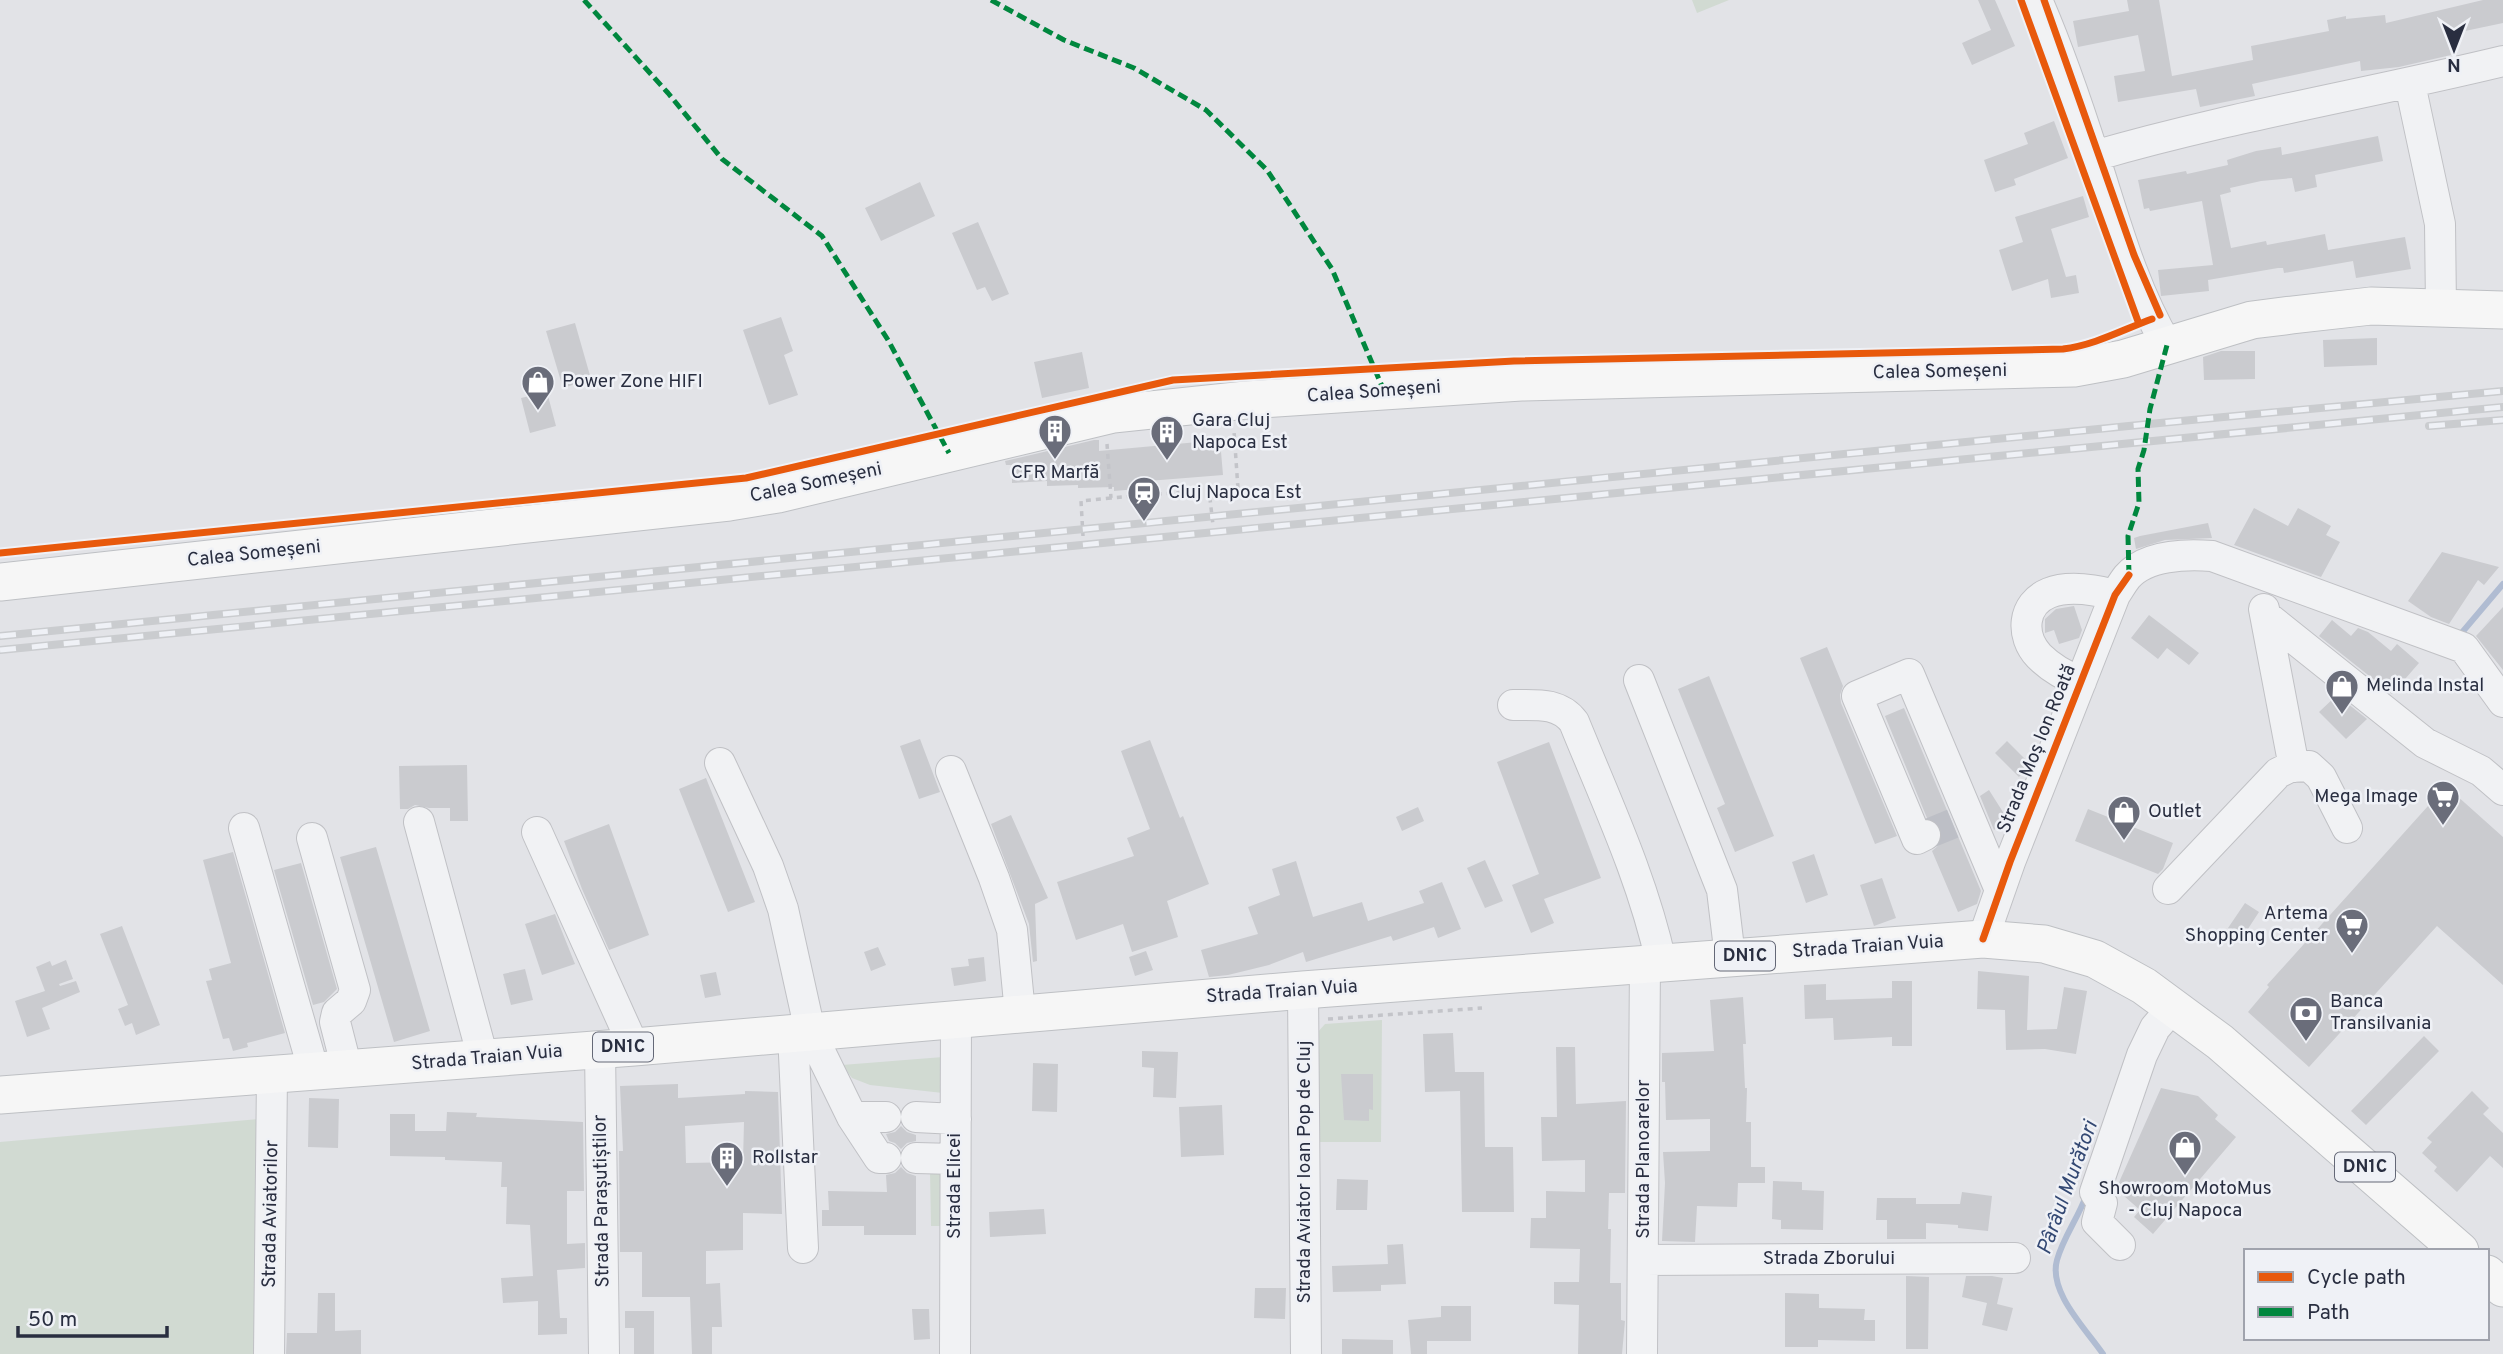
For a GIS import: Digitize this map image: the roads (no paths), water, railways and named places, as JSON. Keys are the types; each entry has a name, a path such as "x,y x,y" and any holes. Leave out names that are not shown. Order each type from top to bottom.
{"main road":[{"name":"Calea Someșeni","path":"0,582 729,502 778,494 1112,414 1246,400 1521,382 2074,368 2123,359 2252,320 2278,316 2371,306 2503,310"},
{"name":"Strada Traian Vuia","path":"0,1095 617,1048 956,1017 1303,1005 1653,962 1983,939 2044,944 2095,959 2144,986 2220,1042 2458,1249"},
{"path":"2489,1276 2503,1288"}],"street":[{"path":"2036,0 2048,25 2094,156 2120,240 2152,319 2167,345"},
{"path":"2094,156 2142,141 2503,61"},
{"path":"2410,83 2440,224 2441,307"},
{"path":"2081,682 2053,668 2037,653 2025,630 2027,614 2034,603 2050,593 2069,590 2097,591 2122,585 2146,564 2186,554 2212,556 2463,648 2503,702"},
{"path":"2258,574 2294,766"},
{"name":"Strada Moș Ion Roată","path":"1983,939 2081,682 2122,585"},
{"path":"2266,616 2425,743 2481,771 2503,790"},
{"path":"1925,835 1917,839 1857,696 1909,674 1964,819 2000,890"},
{"path":"1639,680 1722,890 1730,957"},
{"name":"Strada Planoarelor","path":"1513,705 1554,707 1567,713 1574,722 1648,908 1653,962 1642,1354"},
{"path":"720,763 768,866 783,909 802,1032 803,1248"},
{"path":"2168,889 2278,772 2294,766 2309,766 2321,777 2347,828"},
{"path":"951,771 1012,930 1020,1013"},
{"path":"418,822 483,1058"},
{"path":"244,828 330,1071"},
{"path":"537,832 617,1048"},
{"path":"312,838 355,990 351,1001 337,1013 330,1071"},
{"name":"Strada Aviator Ioan Pop de Cluj","path":"1303,1005 1306,1354"},
{"path":"2120,1245 2097,1222 2102,1203 2095,1192 2142,1055 2155,1028 2173,1007"},
{"name":"Strada Elicei","path":"955,1354 956,1017"},
{"path":"802,1032 879,1158 886,1158"},
{"name":"Strada Parașutiștilor","path":"604,1354 617,1048"},
{"name":"Strada Aviatorilor","path":"269,1354 272,1075"},
{"path":"852,1117 886,1117"},
{"path":"916,1117 956,1118"},
{"path":"916,1158 955,1159"},
{"name":"Strada Zborului","path":"1643,1260 2015,1258"}],"waterway":[{"name":"Pârâul Murători","path":"2459,636 2503,584"},
{"name":"Pârâul Murători","path":"2086,1196 2060,1252 2056,1272 2058,1285 2070,1310 2103,1354"}],"tunnel":[{"path":"1925,835 1959,821"}],"railway":[{"path":"0,636 2503,391"},
{"path":"0,650 2503,407"},
{"path":"2429,426 2503,420"}],"place":[{"name":"Power Zone HIFI","path":"538,412"},
{"name":"CFR Marfă","path":"1055,461"},
{"name":"Gara Cluj Napoca Est","path":"1167,462"},
{"name":"Cluj Napoca Est","path":"1144,523"},
{"name":"Melinda Instal","path":"2342,716"},
{"name":"Mega Image","path":"2443,827"},
{"name":"Outlet","path":"2124,842"},
{"name":"Artema Shopping Center","path":"2352,955"},
{"name":"Banca Transilvania","path":"2306,1043"},
{"name":"Showroom MotoMus - Cluj Napoca","path":"2185,1177"},
{"name":"Rollstar","path":"727,1188"}]}
